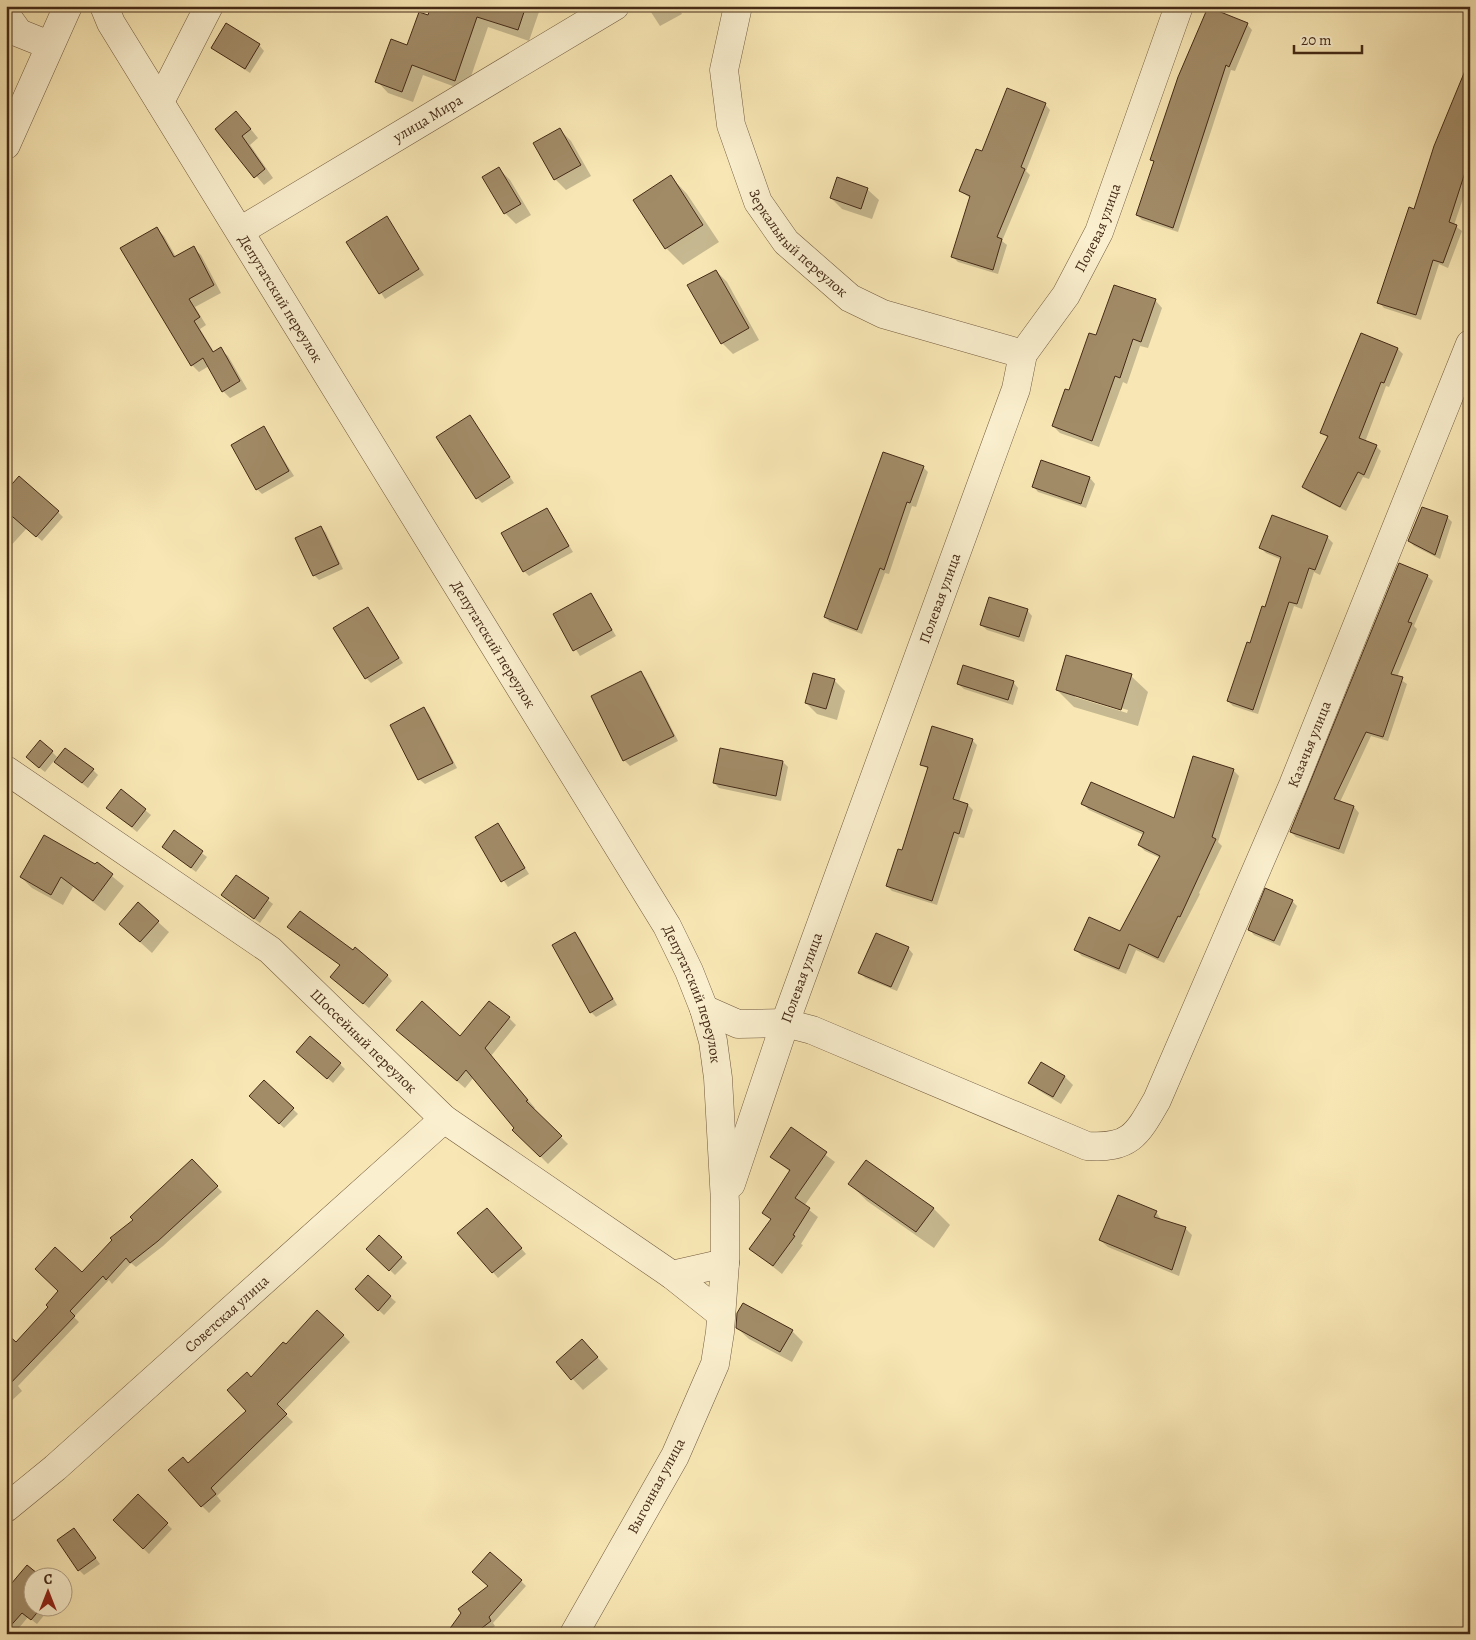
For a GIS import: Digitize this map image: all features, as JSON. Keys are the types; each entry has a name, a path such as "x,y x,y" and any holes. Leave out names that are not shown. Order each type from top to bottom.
{"street":[{"path":"6,145 68,6"},
{"name":"Депутатский переулок","path":"104,6 111,23 667,926 689,971 704,1009 713,1041 718,1078 725,1202 725,1263 720,1323"},
{"path":"160,102 209,6"},
{"name":"улица Мира","path":"240,231 615,6"},
{"name":"Зеркальный переулок","path":"738,6 724,70 731,126 758,202 786,242 850,298 882,314 1023,354"},
{"name":"Полевая улица","path":"725,1202 785,1023 1016,389 1023,354 1066,295 1099,232 1180,6"},
{"path":"6,15 19,33 49,45"},
{"name":"Казачья улица","path":"785,1023 812,1030 1087,1146 1109,1148 1133,1137 1157,1100 1293,784 1470,344"},
{"name":"Шоссейный переулок","path":"6,770 270,950 444,1118 672,1275 720,1323"},
{"path":"704,1009 738,1024 785,1023"},
{"name":"Советская улица","path":"6,1508 55,1468 444,1118"},
{"path":"672,1275 725,1263"},
{"name":"Выгонная улица","path":"574,1634 675,1456 715,1364 720,1323"}],"building":[{"path":"431,6 526,6 518,30 477,17 455,81 412,65 402,92 375,82 391,39 407,45 419,12 428,15"},
{"path":"1208,7 1248,23 1229,67 1226,65 1173,228 1136,215 1154,161 1150,160 1178,77"},
{"path":"226,23 260,44 245,69 211,48"},
{"path":"1469,61 1470,157 1449,222 1457,225 1443,263 1433,260 1416,315 1377,303 1409,207 1414,209 1434,146"},
{"path":"1007,88 1046,103 1021,167 1025,169 997,237 1002,239 993,270 951,257 970,196 959,191 976,149 982,151"},
{"path":"236,111 251,129 242,136 265,169 254,178 215,129"},
{"path":"560,128 581,165 554,180 533,143"},
{"path":"499,167 521,204 504,214 482,177"},
{"path":"671,175 703,225 665,249 633,200"},
{"path":"837,177 868,188 861,209 830,198"},
{"path":"387,216 419,269 379,294 346,242"},
{"path":"157,227 174,257 194,246 214,285 189,299 200,317 194,321 213,352 221,347 240,381 222,392 203,358 191,366 120,248"},
{"path":"716,270 749,328 721,344 687,285"},
{"path":"1114,285 1156,299 1141,342 1133,339 1120,378 1115,376 1092,441 1052,426 1065,389 1069,390 1089,333 1096,335"},
{"path":"1361,333 1398,348 1384,383 1381,382 1359,438 1377,445 1364,475 1358,472 1340,507 1302,487 1328,436 1320,433"},
{"path":"470,415 510,477 476,499 436,437"},
{"path":"264,426 289,471 256,490 231,445"},
{"path":"883,452 924,466 910,503 907,502 884,570 880,568 857,630 824,617"},
{"path":"1041,460 1090,477 1081,504 1032,487"},
{"path":"19,476 59,511 36,537 6,511 6,491"},
{"path":"1422,507 1448,516 1435,555 1408,541"},
{"path":"547,508 569,546 523,572 501,533"},
{"path":"1272,515 1328,536 1315,570 1309,568 1297,604 1289,602 1253,710 1227,701 1247,642 1250,643 1262,606 1265,607 1281,557 1259,548"},
{"path":"321,526 339,564 313,576 295,538"},
{"path":"1399,563 1428,575 1408,622 1412,623 1391,674 1403,677 1383,737 1366,732 1334,799 1354,806 1339,849 1290,832"},
{"path":"591,593 612,630 573,651 553,614"},
{"path":"989,597 1028,609 1019,637 980,625"},
{"path":"368,607 399,658 365,679 333,628"},
{"path":"1066,655 1132,674 1121,710 1056,690"},
{"path":"963,665 1014,681 1008,700 957,684"},
{"path":"641,671 674,736 623,761 591,696"},
{"path":"813,673 835,679 826,709 805,703"},
{"path":"424,707 453,763 418,780 390,725"},
{"path":"932,726 973,739 953,799 968,804 959,834 954,832 932,901 886,886 898,849 902,850 928,767 920,765"},
{"path":"40,740 53,751 39,768 26,757"},
{"path":"65,748 94,769 82,783 54,762"},
{"path":"720,748 783,761 776,796 713,783"},
{"path":"1193,756 1234,769 1212,837 1216,839 1180,917 1178,916 1158,958 1129,944 1119,969 1074,950 1089,917 1120,931 1160,856 1138,845 1144,832 1081,804 1091,782 1174,818"},
{"path":"121,789 146,809 132,827 106,808"},
{"path":"498,823 525,868 501,882 475,837"},
{"path":"174,830 203,851 191,868 162,847"},
{"path":"44,835 95,864 97,862 113,874 93,901 61,877 51,895 20,877"},
{"path":"236,875 269,898 254,919 221,895"},
{"path":"1265,888 1293,900 1274,941 1248,930"},
{"path":"138,902 159,921 140,942 119,924"},
{"path":"300,911 353,950 355,947 388,975 363,1004 330,977 340,965 287,927"},
{"path":"575,932 613,999 590,1013 552,945"},
{"path":"876,933 909,947 891,987 858,973"},
{"path":"422,1001 460,1036 489,1001 510,1017 485,1048 528,1100 526,1101 562,1136 540,1157 512,1130 514,1128 466,1070 457,1081 396,1030"},
{"path":"310,1036 341,1063 327,1079 296,1052"},
{"path":"1041,1062 1065,1076 1053,1097 1028,1083"},
{"path":"264,1080 294,1108 279,1124 249,1096"},
{"path":"791,1127 827,1152 795,1198 810,1208 793,1235 795,1236 773,1266 749,1249 771,1219 762,1213 790,1170 770,1157"},
{"path":"192,1159 218,1186 158,1241 130,1263 126,1258 106,1280 103,1276 70,1311 75,1316 6,1388 6,1333 16,1342 48,1307 46,1305 58,1291 35,1269 55,1247 82,1272 112,1240 110,1238 133,1220 130,1217"},
{"path":"866,1160 934,1208 916,1232 848,1184"},
{"path":"1118,1195 1157,1211 1154,1217 1186,1227 1172,1270 1099,1240"},
{"path":"487,1208 522,1248 492,1273 457,1233"},
{"path":"379,1235 402,1257 389,1271 366,1249"},
{"path":"368,1275 391,1296 378,1311 355,1289"},
{"path":"743,1303 793,1330 780,1352 736,1328 737,1313"},
{"path":"317,1310 344,1335 277,1404 287,1414 211,1488 216,1494 201,1507 168,1470 183,1457 188,1463 246,1411 227,1390 247,1372 251,1377 283,1342 286,1344"},
{"path":"582,1339 598,1357 571,1380 556,1362"},
{"path":"138,1494 168,1523 143,1549 113,1520"},
{"path":"74,1528 96,1558 78,1571 57,1540"},
{"path":"490,1552 522,1580 489,1617 491,1621 474,1634 446,1634 461,1613 458,1609 488,1586 472,1572"},
{"path":"22,1571 22,1613 6,1631 6,1590"}]}
